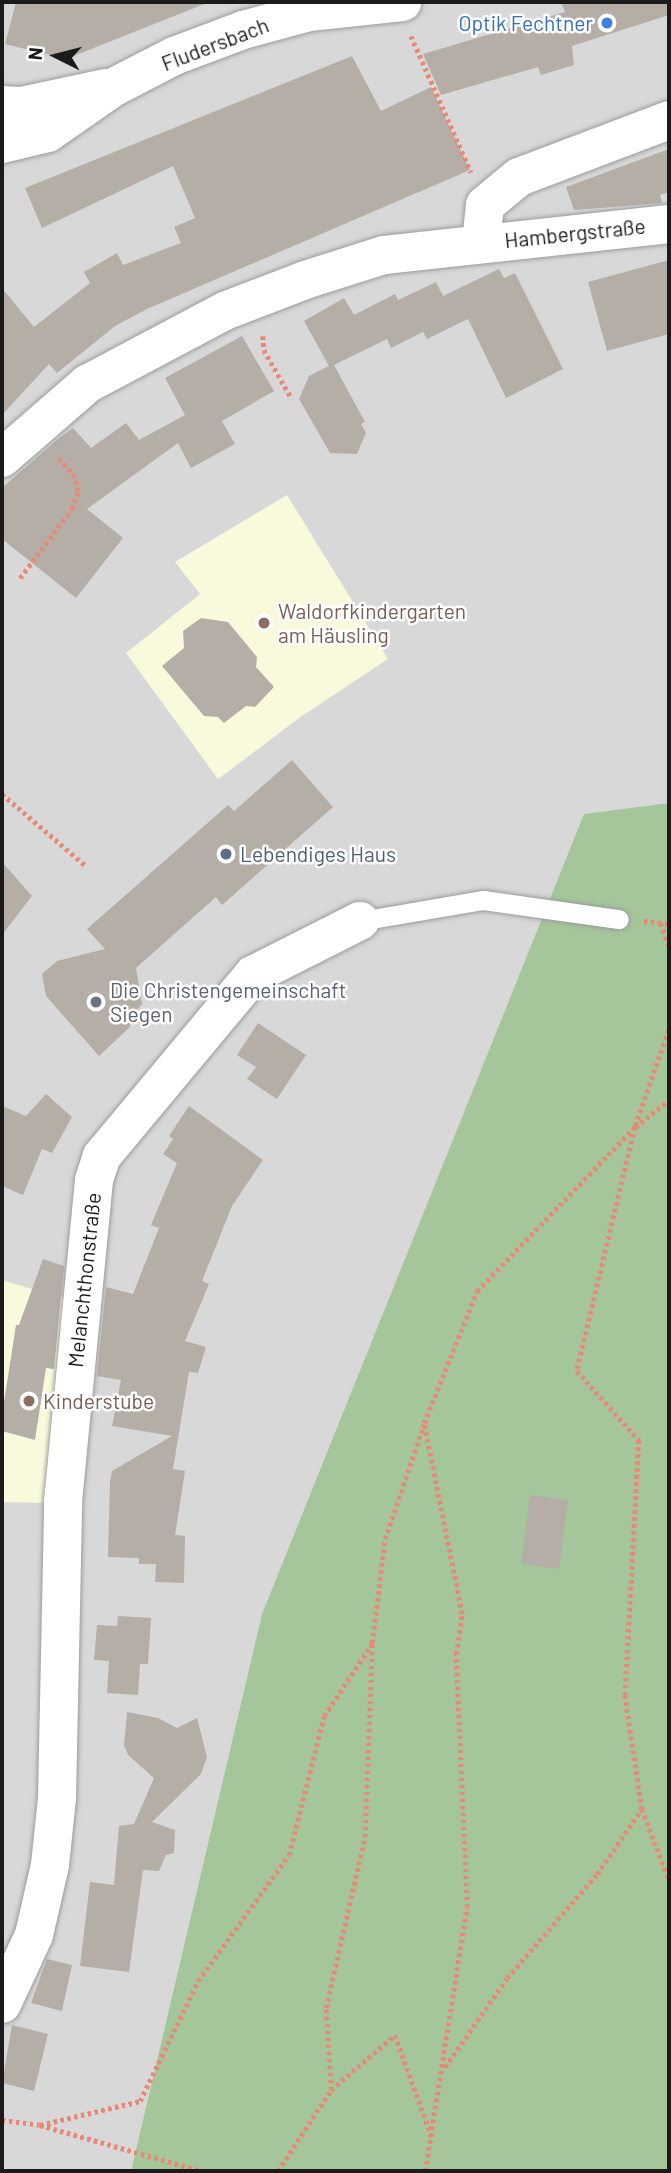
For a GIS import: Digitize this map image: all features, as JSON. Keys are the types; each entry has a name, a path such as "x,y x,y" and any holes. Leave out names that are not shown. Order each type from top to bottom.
{"street":[{"name":"Fludersbach","path":"2,144 48,133 114,87 174,56 243,30 309,12 399,2"},
{"name":"Fludersbach","path":"2,105 21,106 83,89 114,87"},
{"path":"481,243 485,205 519,177 669,120"},
{"name":"Hambergstraße","path":"2,458 87,384 227,310 281,289 384,255 669,224"},
{"name":"Melanchthonstraße","path":"2,2004 34,1935 50,1865 57,1798 62,1502 94,1180 102,1156 253,975 360,921"}],"lane":[{"path":"360,921 483,901 619,919"}],"path":[{"path":"399,2 460,145"},
{"path":"281,289 262,338 264,350 292,399"},
{"path":"20,578 72,509 78,491 64,464 30,433"},
{"path":"2,794 86,866"},
{"path":"669,924 661,922 669,946"},
{"path":"669,1030 635,1127 577,1371 639,1440 625,1695 642,1809 669,1880"},
{"path":"331,2090 326,2008 365,1837 372,1643 385,1539 424,1423 477,1291 635,1127 669,1100"},
{"path":"424,1423 462,1614 456,1654 467,1907 433,2142 425,2171"},
{"path":"40,2124 140,2101 198,1981 289,1855 324,1716 372,1643"},
{"path":"443,2070 507,1978 597,1874 642,1809"},
{"path":"278,2171 331,2090 395,2035 433,2142"},
{"path":"2,2120 40,2124 201,2171"}],"shaded area":[{"path":"2,2 669,2 669,803 584,814 262,1614 131,2171 2,2171"},
{"name":"Waldorfkindergarten am Häusling","path":"287,495 388,659 299,718 218,779 126,653 200,594 175,562"},
{"name":"Kinderstube","path":"2,1280 69,1300 45,1503 2,1502"}],"green space":[{"path":"669,803 669,2171 131,2171 262,1614 584,814"}],"building":[{"path":"16,2 207,3 66,59 5,44"},
{"path":"561,2 669,2 669,15 572,46 574,65 541,75 538,67 441,95 423,54 565,12"},
{"path":"352,56 381,111 431,87 470,170 147,309 115,326 57,373 49,364 2,415 2,288 34,327 90,283 84,272 117,253 123,265 181,243 174,227 195,218 173,166 42,228 25,188"},
{"path":"669,149 669,192 660,195 662,203 574,210 566,187"},
{"path":"669,260 669,334 607,351 588,282"},
{"path":"499,269 504,278 515,273 563,369 506,398 468,319 427,339 423,332 391,348 387,339 334,365 365,422 361,424 366,433 357,454 330,453 299,399 309,376 329,366 304,321 344,298 354,315 395,294 398,300 436,282 443,296"},
{"path":"242,336 274,391 222,421 235,444 191,468 178,443 87,509 123,538 76,598 2,539 2,488 58,439 73,428 91,448 126,423 139,440 185,415 165,378"},
{"path":"201,618 228,622 257,657 256,667 274,687 255,707 246,706 224,723 218,717 204,716 162,666 184,648 183,631"},
{"name":"Lebendiges Haus","path":"292,760 333,807 222,905 216,897 136,968 142,1004 130,1019 130,1027 99,1056 46,996 42,974 57,961 105,949 87,929 228,805 234,811"},
{"path":"2,862 32,896 2,935"},
{"path":"258,1023 306,1055 277,1099 247,1079 256,1067 237,1055"},
{"path":"46,1094 72,1117 52,1153 42,1149 23,1195 2,1186 2,1106 26,1116"},
{"path":"189,1106 263,1160 232,1206 202,1281 209,1284 185,1341 206,1347 198,1373 189,1372 173,1469 185,1471 175,1535 185,1536 184,1583 155,1582 156,1564 139,1564 139,1558 108,1557 110,1482 112,1471 172,1436 112,1426 121,1380 97,1376 106,1287 133,1294 159,1228 151,1225 177,1163 163,1154 173,1139 169,1136"},
{"path":"43,1259 64,1266 54,1369 46,1368 35,1440 2,1431 2,1415 16,1325 19,1325"},
{"path":"530,1495 568,1500 559,1569 521,1564"},
{"path":"118,1616 151,1618 148,1664 140,1664 138,1695 107,1693 109,1661 94,1660 97,1625 117,1626"},
{"path":"127,1712 158,1718 177,1728 197,1718 207,1757 201,1774 152,1822 175,1830 174,1853 166,1855 159,1871 143,1870 129,1972 80,1966 90,1882 114,1885 119,1826 134,1824 154,1778 128,1755 124,1745"},
{"path":"47,1959 72,1965 62,2011 31,2003"},
{"path":"12,2025 48,2034 34,2091 2,2083"}],"place":[{"name":"Optik Fechtner","path":"607,23"},
{"name":"Waldorfkindergarten am Häusling","path":"264,623"},
{"name":"Lebendiges Haus","path":"226,854"},
{"name":"Die Christengemeinschaft Siegen","path":"96,1002"},
{"name":"Kinderstube","path":"29,1401"}]}
